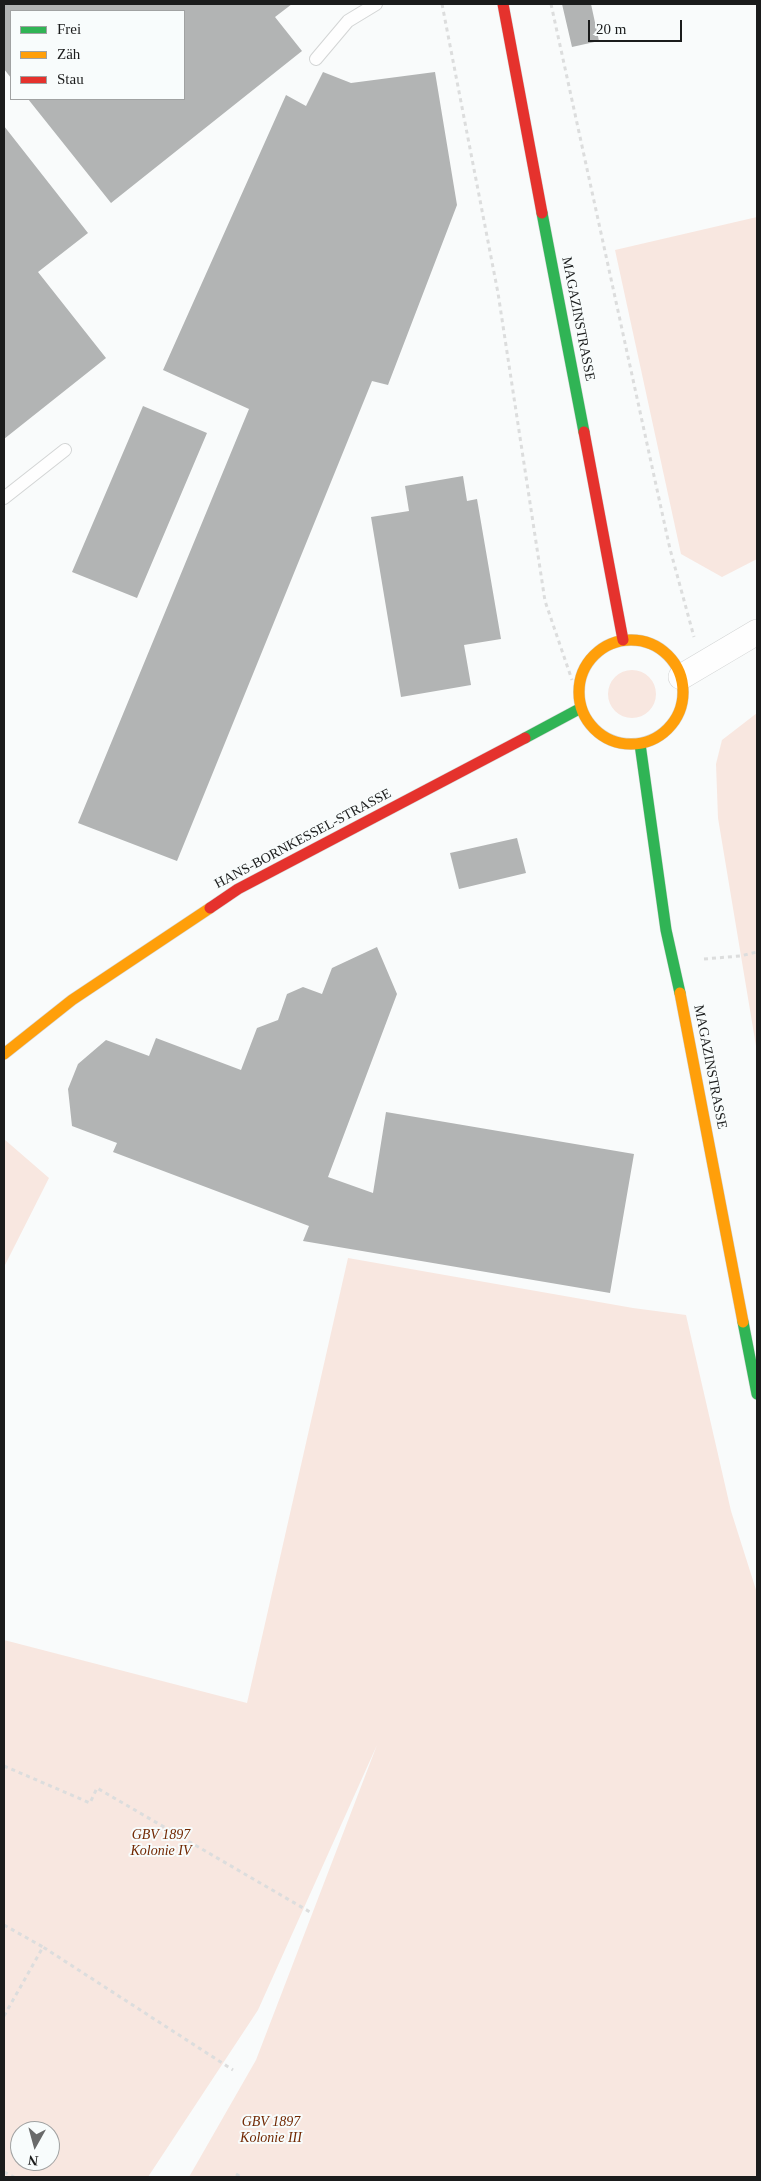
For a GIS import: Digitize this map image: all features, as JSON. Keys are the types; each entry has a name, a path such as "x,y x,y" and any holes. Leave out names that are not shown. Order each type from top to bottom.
{"street":[{"name":"MAGAZINSTRASSE","path":"503,4 623,640"},
{"path":"691,672 658,647 641,640 623,640 606,646 592,657 582,673 578,690 581,708 588,721 598,733 618,742 640,744 657,737 671,726 680,710 691,672 757,632"},
{"name":"HANS-BORNKESSEL-STRASSE","path":"4,1054 72,1000 238,889 581,708"},
{"name":"MAGAZINSTRASSE","path":"640,744 663,910 757,1394"}],"lane":[{"path":"316,59 348,21 376,4"},
{"path":"4,498 65,450"}],"path":[{"path":"442,4 498,292 545,601 581,708"},
{"path":"551,4 670,549 691,672"},
{"path":"673,962 740,956 757,952"},
{"path":"4,1766 90,1803 97,1788 310,1912"},
{"path":"4,1925 43,1946 233,2070"},
{"path":"4,2016 43,1946"},
{"path":"4,2172 14,2177"},
{"path":"236,2174 241,2177"}],"green space":[{"path":"757,217 757,559 722,577 681,554 615,250"},
{"path":"632,670 641,672 649,677 654,685 656,694 654,703 649,711 641,716 632,718 623,716 615,711 610,703 608,694 610,685 615,677 623,672"},
{"path":"757,713 757,1052 718,818 716,764 722,740"},
{"path":"4,1139 49,1178 4,1267"},
{"path":"348,1258 633,1308 686,1315 731,1511 757,1593 757,2177 189,2177 256,2060 377,1745 258,2010 148,2177 4,2177 4,1640 247,1703"}],"building":[{"path":"4,4 292,4 275,17 302,51 111,203 29,100 185,100 185,10 10,10 10,77 4,69"},
{"path":"562,4 591,4 599,41 572,47"},
{"path":"323,72 351,83 435,72 457,205 388,385 372,381 177,861 78,823 249,409 163,370 286,95 306,106"},
{"path":"4,126 88,233 38,272 106,358 4,439"},
{"path":"143,406 207,433 137,598 72,572"},
{"path":"463,476 467,501 477,499 501,639 464,645 471,685 401,697 371,517 409,511 405,486"},
{"path":"517,838 526,873 459,889 450,853"},
{"path":"377,947 397,994 328,1177 373,1193 386,1112 634,1154 610,1293 303,1241 309,1226 113,1152 117,1143 72,1126 68,1089 78,1064 106,1040 149,1056 156,1038 241,1070 257,1028 278,1020 287,994 303,987 322,994 332,968"}],"traffic: fast":[{"path":"542,213 584,432"},
{"path":"525,738 581,708"},
{"path":"640,744 666,930 680,993"},
{"path":"743,1322 757,1394"}],"traffic: slow":[{"path":"631,640 651,644 668,655 679,672 683,692 679,712 668,729 651,740 631,744 611,740 594,729 583,712 579,692 583,672 594,655 611,644 631,640"},
{"path":"4,1054 72,1000 210,908"},
{"path":"680,993 743,1322"}],"traffic: jam":[{"path":"503,4 542,213"},
{"path":"584,432 623,640"},
{"path":"210,908 238,889 525,738"}],"park label":[{"name":"GBV 1897 Kolonie IV","path":"161,1844"},
{"name":"GBV 1897 Kolonie III","path":"271,2130"}]}
